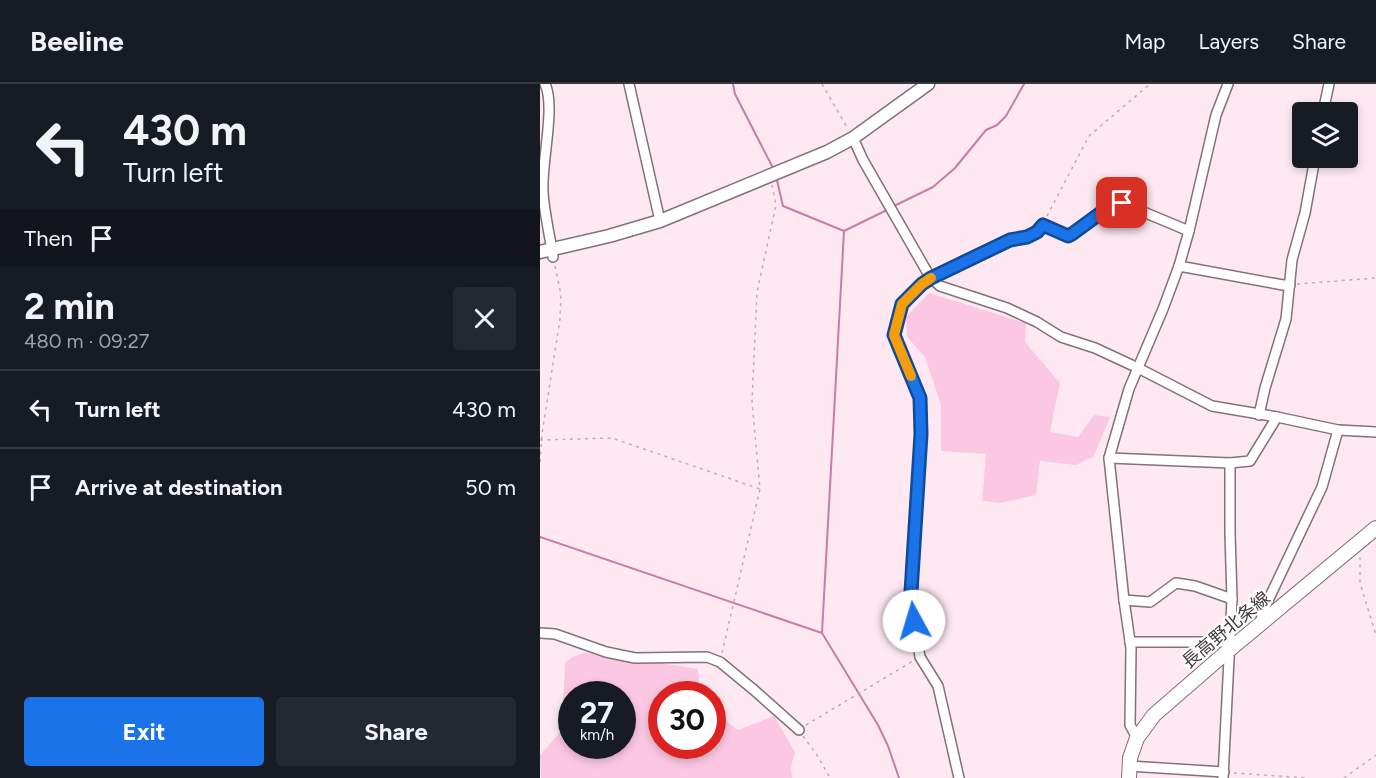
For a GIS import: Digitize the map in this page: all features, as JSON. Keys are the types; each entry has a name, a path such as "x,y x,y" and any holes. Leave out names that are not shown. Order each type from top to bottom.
{"main road":[{"name":"長高野北条線","path":"1129,772 1130,758 1137,738 1154,715 1229,646 1259,625 1376,528"}],"street":[{"path":"545,84 549,106 541,192 548,252 660,221 826,153 853,138 928,84"},
{"path":"629,84 660,221"},
{"path":"1137,738 1130,725 1130,642 1109,458 1129,389 1179,266 1216,114 1228,84"},
{"path":"1325,102 1329,84"},
{"path":"853,138 863,160 931,278 940,286 1007,308 1037,322 1061,337 1095,348 1212,406 1338,430 1376,432"},
{"path":"1259,415 1286,319 1292,260 1305,213 1313,168"},
{"path":"959,778 938,686 920,657 911,592 921,434 920,398 894,335 902,304 931,278 1010,240 1027,237 1037,232 1043,225 1068,236 1113,204 1122,203 1189,231"},
{"path":"1179,266 1290,285"},
{"path":"1109,458 1230,463 1250,461 1277,417"},
{"path":"1259,625 1264,609 1322,487 1338,430"},
{"path":"1129,772 1223,775 1232,599 1230,463"},
{"path":"1124,600 1149,602 1176,583 1195,586 1232,599"},
{"path":"540,633 555,634 606,652 635,658 707,657 720,662 799,730"},
{"path":"1130,642 1229,646"}],"path":[{"path":"822,84 853,138"},
{"path":"1043,225 1089,136 1150,84"},
{"path":"720,662 760,489 752,402 757,292 776,205 769,176"},
{"path":"540,462 541,441 560,319 561,295 548,252"},
{"path":"1290,285 1376,278"},
{"path":"541,441 612,438 760,489"},
{"path":"1355,546 1360,556 1360,583 1376,634"},
{"path":"830,778 811,745 799,730 920,657"},
{"path":"1344,778 1376,755"},
{"path":"1223,775 1309,778"}],"shaded area":[{"path":"929,293 1026,323 1025,342 1060,383 1050,432 1078,437 1094,415 1110,417 1094,456 1076,465 1040,461 1036,495 1000,503 982,501 986,454 941,451 941,405 925,357 907,337 906,317"},
{"path":"585,653 698,669 699,681 648,681 648,759 726,759 726,721 738,730 774,716 795,752 791,767 792,778 541,778 540,755 558,735 558,759 636,759 636,681 564,681 565,663 574,656"}],"waterway":[{"path":"733,84 735,94 773,168"},
{"path":"894,206 933,187 955,168 986,130 997,125 1006,116 1024,84"},
{"path":"776,176 783,206 844,231"},
{"path":"822,633 844,231 889,209"},
{"path":"540,537 822,633 878,725 899,778"}],"slow traffic":[{"path":"911,376 894,335 902,304 931,278"}],"route":[{"path":"914,621 911,592 921,434 920,398 894,335 902,304 931,278 1010,240 1027,237 1037,232 1043,225 1068,236 1113,204 1122,203"}]}
